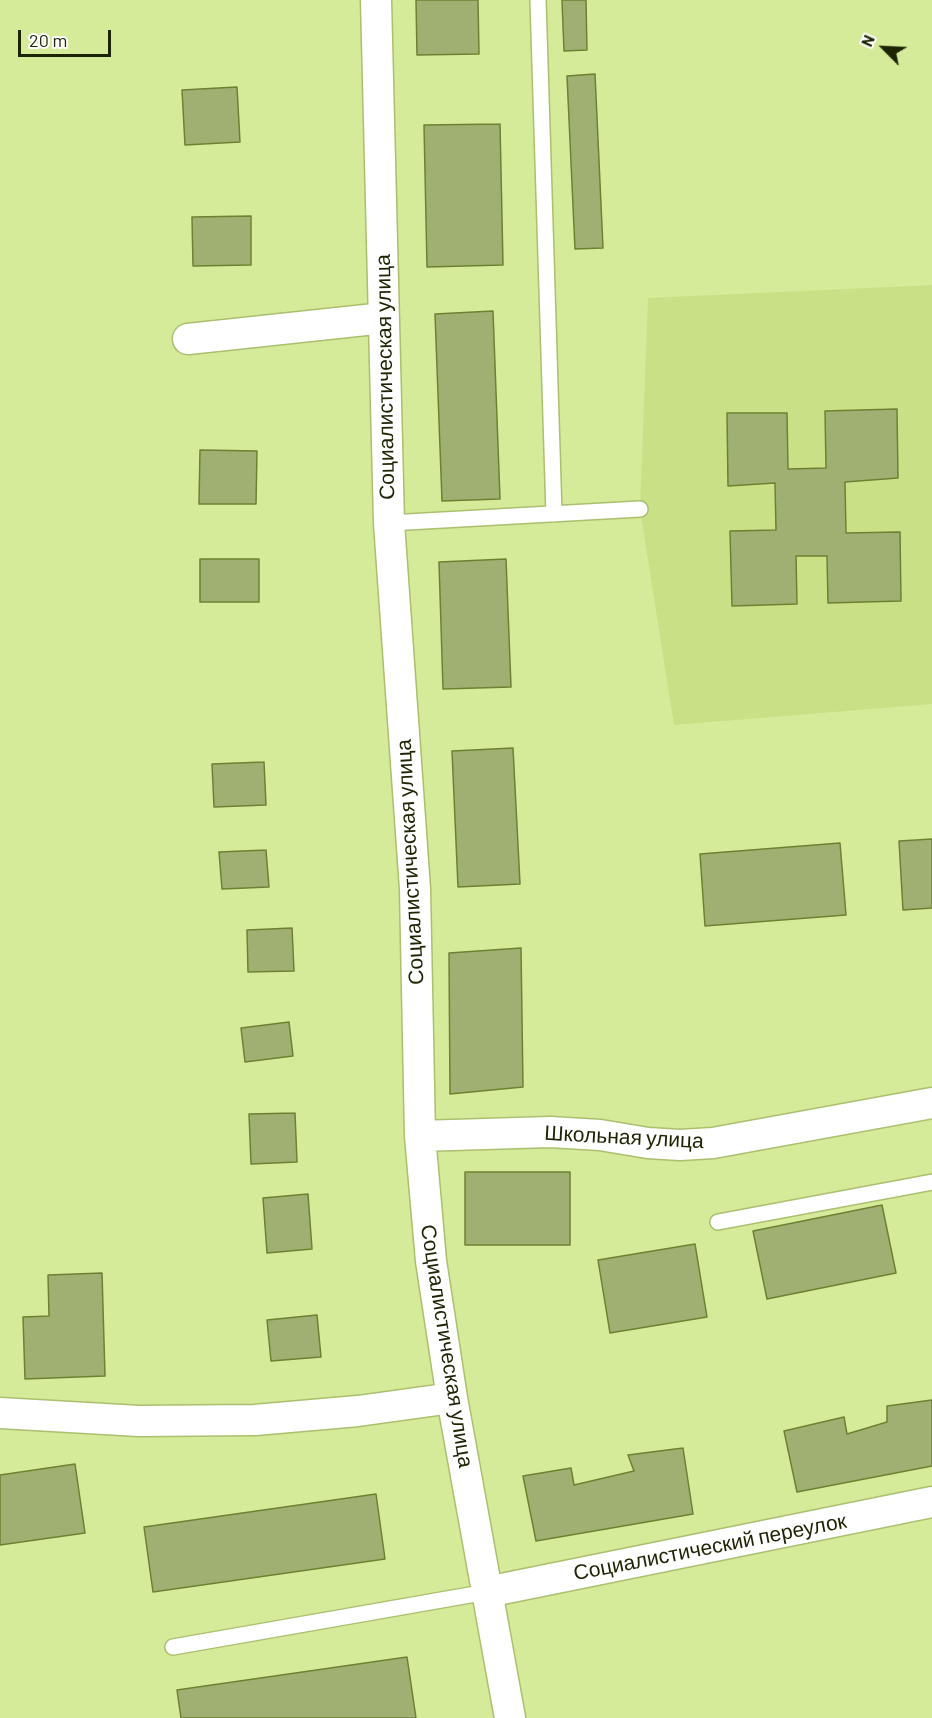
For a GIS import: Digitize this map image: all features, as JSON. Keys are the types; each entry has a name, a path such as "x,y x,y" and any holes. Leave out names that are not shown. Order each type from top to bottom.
{"street":[{"name":"Социалистическая улица","path":"376,0 389,524 415,889 420,1136 431,1261 452,1398 510,1718"},
{"path":"188,339 384,318"},
{"name":"Школьная улица","path":"420,1136 550,1132 600,1135 648,1143 680,1145 713,1143 932,1103"},
{"path":"0,1413 140,1421 255,1420 358,1411 452,1398"},
{"name":"Социалистический переулок","path":"487,1592 932,1502"}],"lane":[{"path":"538,0 554,514"},
{"path":"389,524 640,509"},
{"path":"718,1222 932,1182"},
{"path":"173,1647 487,1592"}],"shaded area":[{"path":"932,285 932,704 674,725 640,509 648,298"}],"building":[{"path":"416,0 478,0 479,54 417,55"},
{"path":"562,0 586,0 587,50 564,51"},
{"path":"595,74 603,248 575,249 567,76"},
{"path":"237,87 240,142 185,145 182,90"},
{"path":"500,124 503,265 427,267 424,125"},
{"path":"251,216 251,265 193,266 192,217"},
{"path":"493,311 500,499 442,501 435,314"},
{"path":"897,409 898,478 845,482 846,533 900,532 901,601 828,603 827,556 796,556 797,604 732,606 730,531 776,530 775,483 728,486 727,413 787,413 788,469 826,468 825,411"},
{"path":"200,450 257,451 256,504 199,504"},
{"path":"200,559 259,559 259,602 200,602"},
{"path":"506,559 511,687 443,689 439,562"},
{"path":"513,748 520,884 458,887 452,751"},
{"path":"264,762 266,805 214,807 212,764"},
{"path":"932,839 932,908 903,910 899,841"},
{"path":"840,843 846,915 705,926 700,854"},
{"path":"266,850 269,887 222,889 219,852"},
{"path":"292,928 294,971 248,972 247,930"},
{"path":"521,948 523,1087 450,1094 449,953"},
{"path":"289,1022 293,1056 245,1062 241,1028"},
{"path":"295,1113 297,1162 251,1164 249,1114"},
{"path":"465,1172 570,1172 570,1245 465,1245"},
{"path":"308,1194 312,1249 267,1253 263,1198"},
{"path":"882,1205 896,1273 767,1299 753,1231"},
{"path":"695,1244 707,1317 610,1333 598,1260"},
{"path":"102,1273 105,1376 25,1379 23,1317 49,1316 48,1275"},
{"path":"317,1315 321,1357 271,1361 267,1320"},
{"path":"932,1400 932,1466 797,1492 784,1431 844,1417 847,1434 887,1422 887,1406"},
{"path":"683,1448 693,1514 536,1541 523,1476 571,1468 574,1485 634,1471 628,1455"},
{"path":"75,1464 85,1533 0,1545 0,1475"},
{"path":"376,1494 385,1559 153,1592 144,1527"},
{"path":"407,1657 416,1718 181,1718 177,1690"}]}
